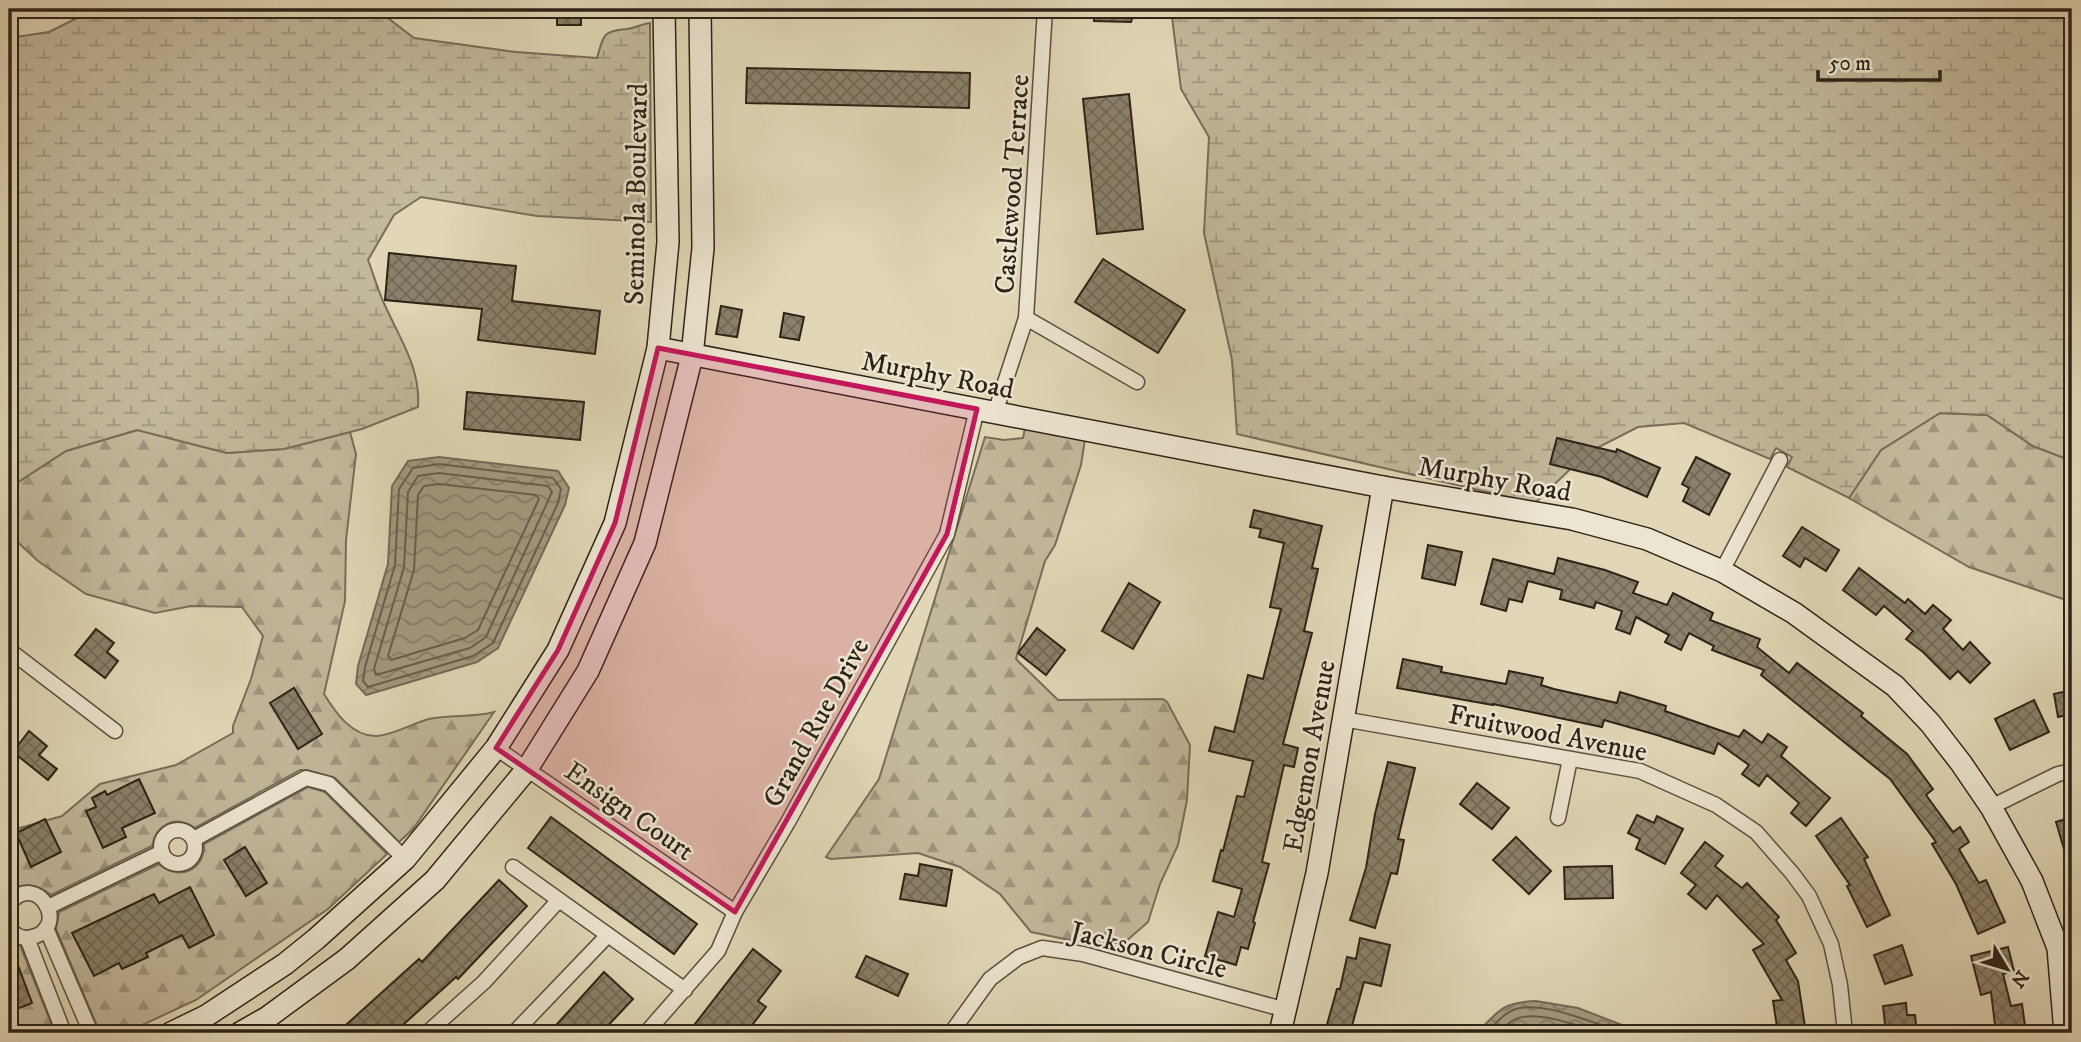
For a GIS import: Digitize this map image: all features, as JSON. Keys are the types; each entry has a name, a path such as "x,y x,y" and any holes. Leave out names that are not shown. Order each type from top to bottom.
{"main road":[{"name":"Seminola Boulevard","path":"171,1033 206,1016 285,964 405,859 496,748 558,650 615,523 658,348 668,242 664,9"},
{"path":"240,1033 268,1017 347,959 435,880 527,769 588,671 645,543 692,356 702,248 700,9"},
{"name":"Murphy Road","path":"658,348 1383,487 1572,519 1647,539 1722,571 1794,613 1895,686 1930,723 1991,807 2032,881 2058,948 2065,1033"},
{"name":"Edgemon Avenue","path":"1280,1033 1317,873 1383,487"}],"street":[{"name":"Castlewood Terrace","path":"1045,9 1026,318 1137,382"},
{"name":"Grand Rue Drive","path":"646,1033 718,951 735,912 788,822 947,534 986,411 1026,318"},
{"path":"1722,571 1780,460"},
{"path":"9,650 115,731"},
{"name":"Fruitwood Avenue","path":"1343,719 1640,771 1716,805 1756,832 1809,895 1831,944 1840,985 1845,1033"},
{"name":"Ensign Court","path":"496,748 735,912"},
{"path":"1558,818 1570,759"},
{"path":"1991,807 2072,771"},
{"path":"194,839 306,778 329,784 405,859"},
{"path":"174,830 186,831 194,839 195,850 190,860 184,863 173,864 162,852 162,841 174,830"},
{"path":"48,906 162,852"},
{"path":"513,867 685,990"},
{"path":"9,904 18,896 39,896 48,906 49,922 46,928 34,937 27,938 19,936 9,927"},
{"path":"427,1033 484,982 559,900"},
{"path":"46,928 91,1033"},
{"path":"514,1033 608,935"},
{"path":"27,938 64,1033"},
{"name":"Jackson Circle","path":"951,1033 990,979 1018,957 1042,948 1083,954 1286,1010"}],"highlighted area":[{"path":"658,348 977,409 947,534 735,912 496,748 558,650 615,523"}],"green space":[{"path":"95,9 376,9 414,38 516,52 597,58 603,39 608,33 650,23 651,222 537,216 421,197 394,215 368,260 412,365 418,392 418,407 362,429 284,449 227,453 137,430 66,451 9,488 9,38 49,32"},
{"path":"1171,9 2072,9 2072,461 2033,446 1987,415 1940,413 1881,450 1849,498 1787,467 1792,457 1776,448 1770,459 1684,423 1638,427 1587,453 1535,503 1237,434 1232,360 1204,233 1209,137 1181,89"},
{"path":"1940,413 1987,415 2033,446 2072,461 2072,602 1969,567 1849,498 1881,450"},
{"path":"1025,428 1085,439 1081,465 1055,545 1045,561 1016,659 1058,700 1163,699 1190,745 1187,800 1178,845 1160,884 1148,922 1124,943 1084,943 1031,932 1000,894 960,867 918,853 831,859 826,857 879,779 985,437 1004,440 1023,438"},
{"path":"138,430 227,453 284,449 350,432 356,454 346,540 345,601 324,694 352,728 377,736 429,719 494,712 413,829 399,842 335,778 300,770 195,828 180,822 162,827 152,846 51,895 41,888 30,886 20,886 9,891 9,831 62,816 100,784 176,765 233,733 233,726 251,679 263,636 242,607 191,606 155,613 86,594 38,561 9,534 9,488 66,451"},
{"path":"308,787 325,792 387,854 328,909 196,1000 125,1033 100,1033 56,929 59,912 159,864 174,872 195,867 200,861 204,844"},
{"path":"9,939 20,945 55,1033 9,1033"}],"water":[{"path":"439,457 558,471 569,488 565,505 498,648 477,662 366,695 356,684 358,666 388,564 392,486 408,461"},
{"path":"1536,1001 1578,1008 1622,1025 1657,1033 1477,1033 1502,1009 1516,1003"}],"building":[{"path":"557,9 581,9 581,25 557,25"},
{"path":"1094,9 1135,9 1131,22 1094,21"},
{"path":"747,68 970,73 969,108 746,103"},
{"path":"1129,94 1143,229 1097,234 1083,99"},
{"path":"389,253 516,266 512,301 600,311 595,354 478,340 482,309 385,300"},
{"path":"1103,259 1185,310 1158,353 1075,302"},
{"path":"721,306 742,310 737,337 716,334"},
{"path":"784,313 804,317 799,340 780,337"},
{"path":"467,392 584,402 580,440 464,429"},
{"path":"1557,438 1616,452 1617,449 1660,468 1647,497 1602,477 1550,464"},
{"path":"1696,457 1730,474 1709,515 1683,501 1689,488 1682,484"},
{"path":"1254,510 1322,526 1312,568 1318,569 1304,631 1312,633 1283,744 1298,748 1294,767 1284,765 1262,862 1269,864 1253,922 1255,923 1248,949 1241,947 1236,965 1205,956 1218,912 1234,917 1242,889 1213,881 1237,796 1244,797 1253,761 1209,751 1215,727 1234,732 1248,675 1263,679 1281,609 1270,607 1284,543 1259,537 1261,529 1250,527"},
{"path":"1802,527 1839,550 1826,571 1805,558 1800,567 1783,556"},
{"path":"1428,545 1462,552 1455,585 1422,578"},
{"path":"1558,558 1638,582 1633,593 1667,605 1673,593 1713,613 1710,620 1760,639 1757,647 1789,673 1797,663 1863,713 1861,716 1907,754 1933,789 1926,795 1953,832 1960,827 1969,842 1959,849 1979,883 1986,880 2005,922 1978,934 1956,884 1932,844 1936,842 1890,779 1761,675 1764,670 1712,650 1714,646 1689,633 1681,650 1665,642 1669,635 1636,617 1630,634 1616,629 1622,611 1596,602 1594,608 1560,599 1562,590 1528,581 1522,602 1509,599 1506,611 1481,604 1493,559 1554,574"},
{"path":"1859,568 1905,603 1908,599 1925,614 1933,605 1951,620 1943,629 1963,650 1970,642 1990,663 1970,683 1958,671 1950,679 1906,639 1913,631 1884,606 1876,615 1843,590"},
{"path":"1129,583 1160,602 1133,649 1102,631"},
{"path":"1037,628 1065,650 1046,675 1018,653"},
{"path":"96,629 114,643 107,652 118,661 105,678 75,655"},
{"path":"1403,659 1442,667 1441,672 1506,684 1509,671 1543,678 1541,685 1554,689 1617,703 1620,692 1666,706 1665,711 1739,737 1744,730 1762,743 1768,734 1787,747 1781,756 1830,798 1806,826 1791,813 1799,803 1767,775 1759,786 1742,774 1749,765 1718,743 1714,754 1604,720 1602,727 1493,704 1397,688"},
{"path":"294,688 322,734 298,749 270,703"},
{"path":"2072,690 2072,714 2058,717 2054,694"},
{"path":"2034,700 2049,732 2010,750 1995,719"},
{"path":"29,731 47,746 39,755 57,769 48,780 13,752"},
{"path":"1388,762 1415,768 1398,839 1404,840 1397,874 1391,873 1375,928 1350,920 1366,868 1375,814"},
{"path":"139,779 155,813 122,828 126,837 103,848 86,811 96,807 92,798 105,791 107,795"},
{"path":"1477,783 1509,808 1492,829 1460,804"},
{"path":"1637,815 1654,823 1657,816 1683,829 1665,864 1636,849 1640,839 1628,833"},
{"path":"551,817 697,924 674,954 528,848"},
{"path":"2072,817 2072,865 2069,866 2056,822"},
{"path":"1841,818 1868,857 1864,859 1890,915 1867,927 1847,886 1850,885 1816,836"},
{"path":"45,819 61,852 31,867 16,833"},
{"path":"1516,837 1551,871 1529,894 1493,860"},
{"path":"1705,842 1723,856 1715,866 1742,888 1747,883 1779,917 1776,920 1796,953 1786,960 1798,981 1806,1033 1778,1033 1773,1001 1782,1000 1753,950 1764,944 1717,895 1706,909 1688,894 1696,885 1681,873"},
{"path":"245,847 267,883 246,896 224,860"},
{"path":"920,864 952,870 946,906 900,899 905,874 918,876"},
{"path":"1612,866 1613,898 1565,899 1564,867"},
{"path":"499,880 527,906 458,979 456,977 394,1033 337,1033 419,959 422,962"},
{"path":"190,887 214,935 189,948 182,935 146,953 148,957 122,969 119,963 94,976 72,933 154,894 159,903"},
{"path":"1360,938 1390,945 1381,986 1364,982 1350,1033 1326,1028 1337,989 1340,989 1347,957 1356,959"},
{"path":"9,945 32,1003 9,1012"},
{"path":"1902,945 1912,975 1885,984 1874,955"},
{"path":"2008,947 2014,971 2003,974 2011,1006 2022,1004 2026,1033 1996,1033 1991,992 1981,995 1971,956"},
{"path":"753,949 781,971 758,1001 766,1007 746,1033 688,1033"},
{"path":"866,956 908,974 898,996 856,977"},
{"path":"604,972 633,999 601,1033 549,1033"},
{"path":"1906,1003 1907,1015 1915,1015 1917,1033 1886,1033 1883,1006"}]}
